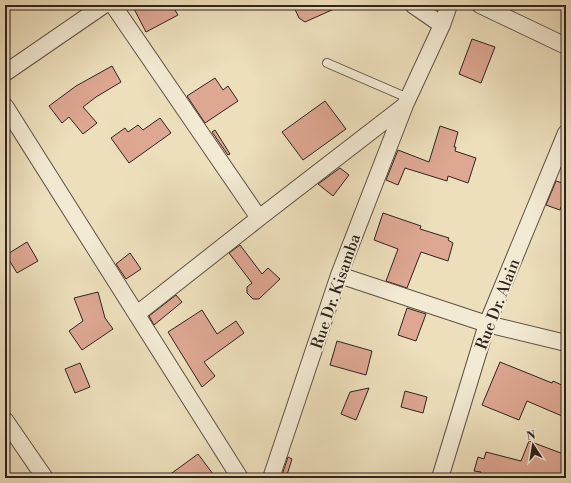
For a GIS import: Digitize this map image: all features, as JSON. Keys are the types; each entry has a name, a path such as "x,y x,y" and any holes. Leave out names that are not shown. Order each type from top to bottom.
{"street":[{"path":"5,73 104,5"},
{"path":"113,5 259,218"},
{"path":"413,5 442,25"},
{"name":"Rue Dr. Kisamba","path":"271,478 339,275 406,102 442,25 449,5"},
{"path":"480,5 566,46"},
{"name":"Rue Dr. Kisamba","path":"137,314 406,102"},
{"path":"5,106 240,478"},
{"name":"Rue Dr. Alain","path":"440,478 487,324 566,133"},
{"path":"339,275 487,324 566,343"},
{"path":"5,420 45,478"}],"lane":[{"path":"327,63 406,102"}],"building":[{"path":"132,5 172,5 178,15 146,32"},
{"path":"293,5 343,5 305,22 299,18"},
{"path":"472,39 495,47 481,83 459,74"},
{"path":"112,66 121,82 96,97 83,107 97,123 83,134 69,117 62,123 49,106 76,86"},
{"path":"215,78 223,90 228,86 238,101 205,123 187,96"},
{"path":"325,101 346,129 303,160 282,132"},
{"path":"160,118 171,133 129,163 111,138 125,128 128,132 138,125 143,130"},
{"path":"440,126 458,132 454,147 456,147 455,151 476,158 468,183 448,176 447,181 405,168 398,185 386,180 398,150 429,162"},
{"path":"215,130 230,154 228,155 212,132"},
{"path":"340,168 349,175 333,196 318,184"},
{"path":"556,181 566,184 566,194 560,210 546,205"},
{"path":"383,213 421,226 420,229 449,238 448,240 453,243 448,261 421,252 407,288 386,281 398,249 374,240"},
{"path":"27,242 38,261 17,273 6,255"},
{"path":"240,245 262,274 268,268 280,279 259,299 253,299 247,293 247,287 252,283 229,253"},
{"path":"130,253 141,269 126,279 116,264"},
{"path":"98,292 105,318 113,329 82,350 69,331 83,321 74,298"},
{"path":"176,295 182,302 154,325 149,316"},
{"path":"407,308 426,314 416,341 398,335"},
{"path":"202,310 217,334 236,321 244,333 204,362 215,376 202,387 168,332"},
{"path":"337,341 372,351 366,375 330,365"},
{"path":"500,362 552,383 553,381 566,387 566,406 562,416 527,401 519,420 482,405"},
{"path":"80,363 90,387 75,393 65,369"},
{"path":"369,388 356,420 341,414 350,392"},
{"path":"405,391 427,397 423,413 401,407"},
{"path":"529,441 566,455 566,478 479,478 481,472 474,471 478,457 484,459 486,452 521,461"},
{"path":"198,454 216,478 165,478"},
{"path":"288,457 292,459 286,478 281,478"}]}
